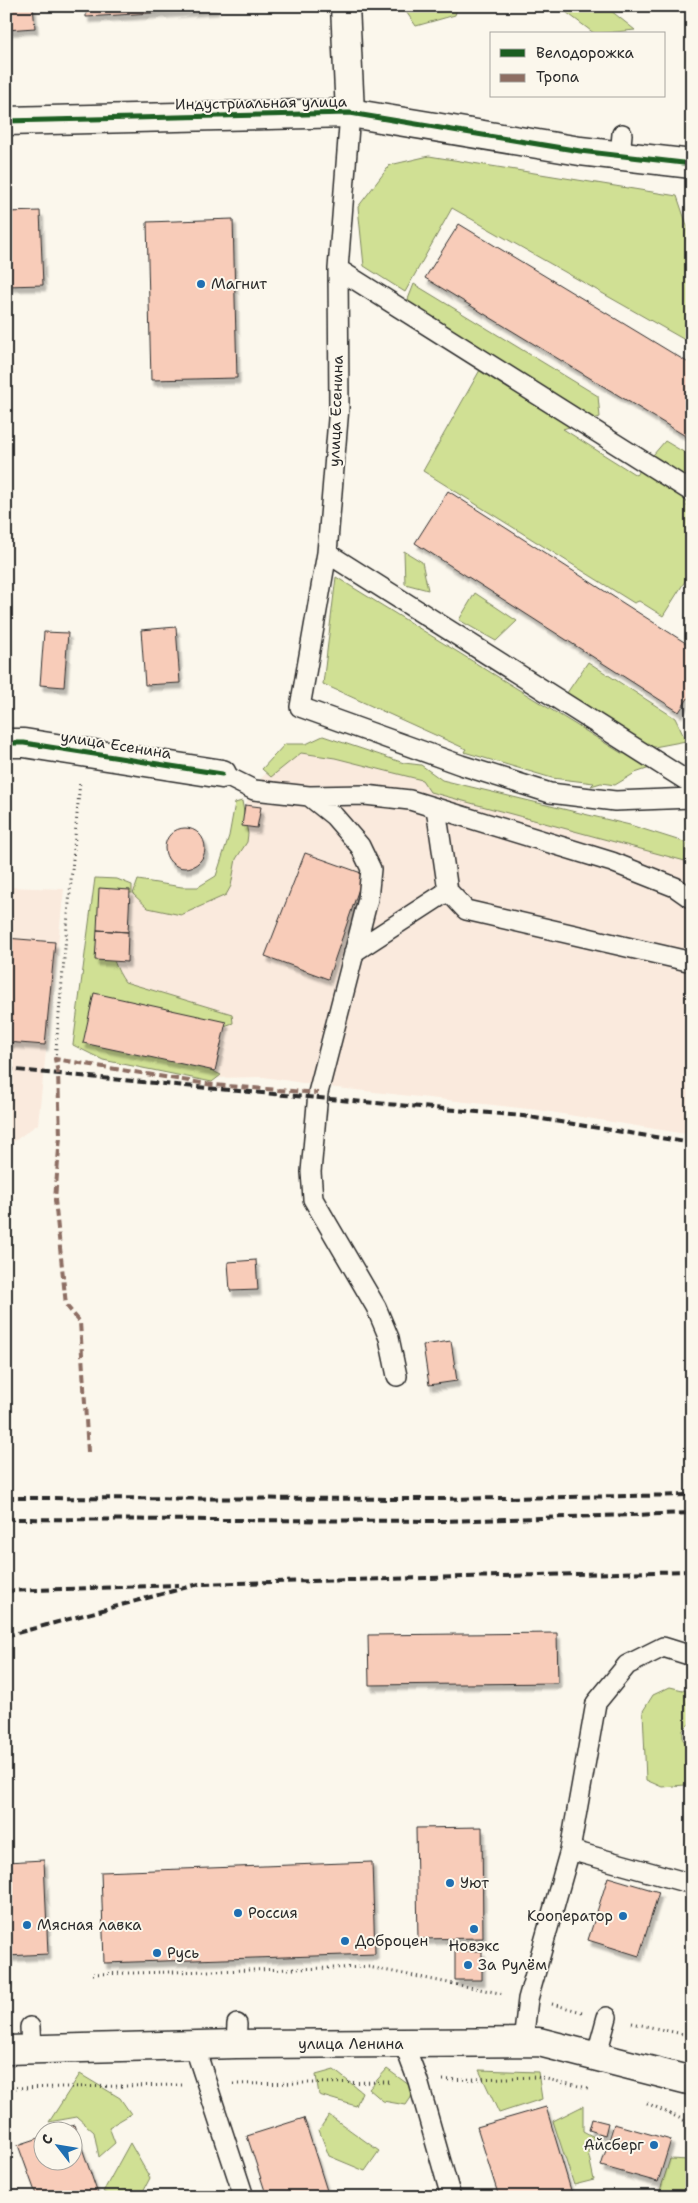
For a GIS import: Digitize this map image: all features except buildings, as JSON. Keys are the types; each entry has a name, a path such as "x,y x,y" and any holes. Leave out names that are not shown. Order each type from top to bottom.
{"street":[{"path":"345,6 350,113"},
{"name":"Индустриальная улица","path":"6,121 350,113 580,151 621,145 692,164"},
{"name":"улица Есенина","path":"6,744 24,743 222,774"},
{"name":"улица Ленина","path":"22,2042 194,2045 237,2034 404,2044 539,2042 692,2081"}],"lane":[{"name":"улица Есенина","path":"350,113 338,269 345,408 327,553 300,707 460,765 550,793 615,801 692,798"},
{"path":"338,269 692,492"},
{"path":"327,553 692,784"},
{"path":"222,774 254,790 309,796 365,795 410,800 612,862 675,887 692,899"},
{"path":"309,796 334,816 360,846 371,869 368,899 318,1093 311,1172 313,1199 376,1307 389,1338 398,1376"},
{"path":"436,808 448,891 466,910 692,962"},
{"path":"354,952 448,891"},
{"path":"524,2042 528,1999 570,1850 596,1703 627,1666 649,1655 664,1648 692,1656"},
{"path":"570,1850 692,1884"},
{"path":"596,2057 607,2017"},
{"path":"404,2044 418,2081 451,2197"},
{"path":"194,2045 244,2197"}],"path":[{"path":"55,1060 82,753"},
{"path":"93,1974 369,1967 528,1999 692,2036"},
{"path":"6,2088 537,2078 593,2089"},
{"path":"639,2099 692,2124"}],"shaded area":[{"path":"295,748 424,776 435,787 692,859 692,1135 538,1110 328,1087 264,1077 214,1078 77,1043 99,882 188,896 221,885 245,805 262,777"},
{"path":"6,887 64,889 38,1124 6,1147"}],"green space":[{"path":"402,6 458,6 455,15 416,26"},
{"path":"558,6 605,6 635,30 592,32"},
{"path":"429,156 677,196 692,240 692,344 452,208 405,292 364,266 358,207 390,165"},
{"path":"414,284 598,396 600,417 563,429 636,475 665,441 692,457 692,502 686,506 692,510 692,570 663,616 639,601 634,603 423,471 480,370 401,317"},
{"path":"404,551 422,562 428,590 405,584"},
{"path":"336,577 623,754 627,751 650,768 635,773 615,785 601,783 591,786 594,783 552,778 464,752 466,749 323,684"},
{"path":"475,593 517,621 496,641 459,620"},
{"path":"588,662 675,718 686,741 649,748 556,709"},
{"path":"323,736 404,763 421,765 442,780 630,825 687,843 685,861 430,792 422,780 335,758 301,753 271,777 262,769 285,744 306,744"},
{"path":"242,801 248,834 247,842 236,859 231,886 226,895 181,915 148,908 133,894 138,880 182,887 198,887 216,876 229,836 235,803"},
{"path":"95,878 117,879 132,885 132,893 101,892 114,962 125,982 232,1014 233,1023 218,1028 207,1068 221,1075 212,1082 103,1060 73,1045"},
{"path":"670,1687 687,1691 692,1697 692,1721 683,1730 683,1740 692,1746 692,1776 685,1785 662,1787 646,1780 643,1711 653,1695"},
{"path":"387,2069 416,2090 406,2105 383,2101 369,2089"},
{"path":"334,2070 362,2092 356,2106 319,2095 316,2075"},
{"path":"479,2070 538,2072 542,2099 499,2113"},
{"path":"80,2074 120,2098 131,2114 109,2127 115,2143 99,2157 94,2132 82,2120 77,2117 50,2120"},
{"path":"583,2106 583,2131 594,2137 588,2152 594,2180 574,2185 553,2121"},
{"path":"329,2115 379,2151 365,2171 329,2156 319,2130"},
{"path":"130,2143 150,2178 140,2197 115,2197 103,2192"},
{"path":"670,2159 689,2160 688,2187 682,2197 658,2197"}],"railway":[{"path":"6,1069 523,1116 692,1143"},
{"path":"6,1498 440,1499 692,1495"},
{"path":"6,1519 446,1521 692,1513"},
{"path":"6,1636 199,1584 692,1571"},
{"path":"6,1591 179,1585"}],"marked path":[{"path":"88,1452 80,1322 66,1305 55,1200 60,1136 58,1073 55,1059 213,1085 318,1093"}],"cycle path":[{"path":"6,121 350,113 580,151 692,164"},
{"path":"6,743 24,743 222,774"}],"place":[{"name":"Магнит","path":"201,284"},
{"name":"Уют","path":"450,1883"},
{"name":"Россия","path":"238,1913"},
{"name":"Кооператор","path":"623,1916"},
{"name":"Мясная лавка","path":"27,1925"},
{"name":"Новэкс","path":"474,1929"},
{"name":"Доброцен","path":"345,1941"},
{"name":"Русь","path":"157,1953"},
{"name":"За Рулём","path":"468,1965"},
{"name":"Айсберг","path":"654,2145"}]}
